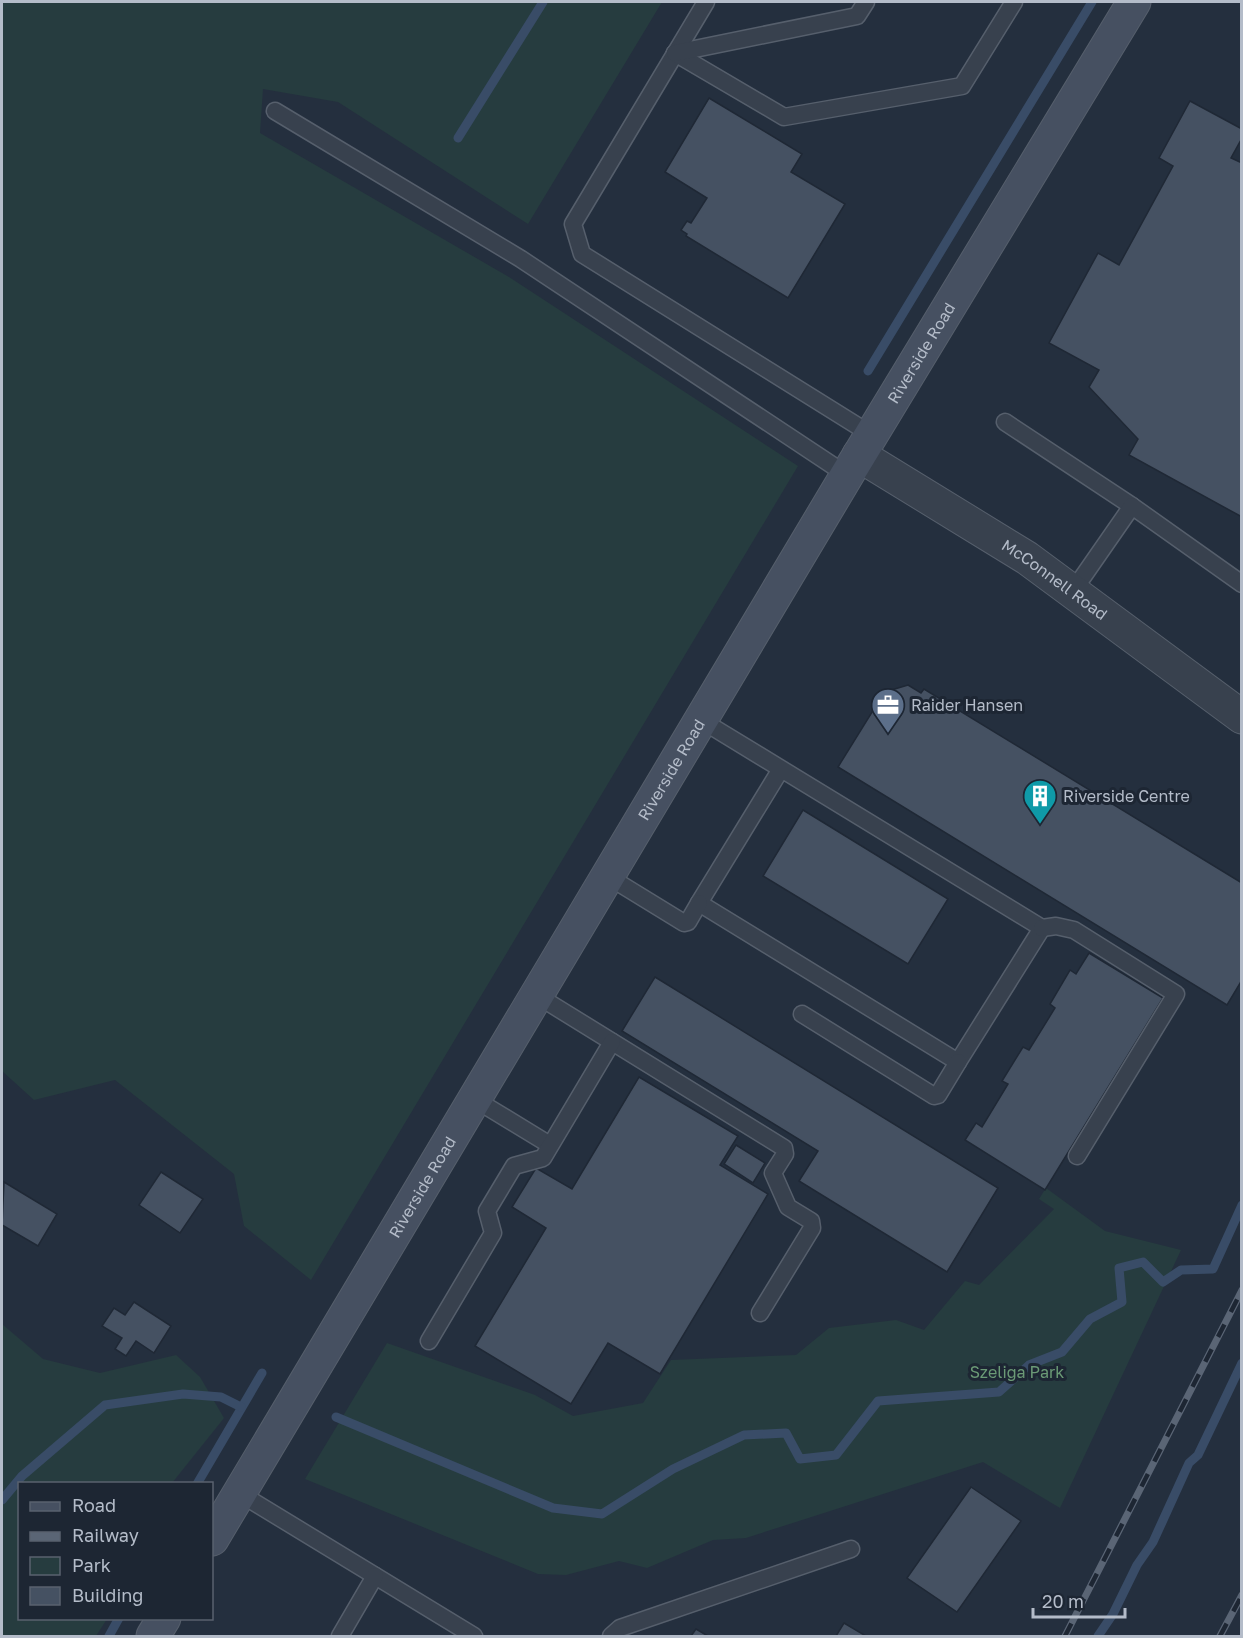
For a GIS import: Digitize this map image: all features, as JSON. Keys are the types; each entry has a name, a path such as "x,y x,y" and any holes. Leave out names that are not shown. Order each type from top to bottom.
{"street":[{"name":"Riverside Road","path":"213,1537 859,455 1134,2"},
{"name":"McConnell Road","path":"859,455 1027,558 1242,717"},
{"path":"153,1636 163,1620"}],"lane":[{"path":"706,2 573,224 582,254 859,455"},
{"path":"675,53 857,16 866,2"},
{"path":"675,53 784,117 962,86 1014,2"},
{"path":"275,111 521,259 859,455"},
{"path":"1005,422 1132,506 1242,584"},
{"path":"1072,591 1132,506"},
{"path":"701,720 1042,928 1056,926 1074,930 1176,994 1077,1156"},
{"path":"609,877 684,922 688,922 781,768"},
{"path":"699,903 958,1062"},
{"path":"802,1014 934,1096 938,1095 1042,928"},
{"path":"538,996 784,1148 785,1154 773,1173 788,1207 811,1221 812,1228 760,1313"},
{"path":"429,1341 493,1233 487,1211 509,1175 514,1167 543,1158 612,1042"},
{"path":"476,1100 550,1145"},
{"path":"239,1493 474,1636"},
{"path":"611,1636 620,1628 851,1549"},
{"path":"340,1636 375,1576"}],"green space":[{"path":"2,2 662,2 528,224 338,102 263,89 260,133 509,277 798,466 311,1280 244,1226 234,1174 115,1080 34,1100 2,1071"},
{"name":"Szeliga Park","path":"1046,1188 1105,1231 1181,1250 1060,1508 983,1462 746,1538 713,1540 647,1568 619,1561 566,1575 538,1574 305,1479 387,1343 535,1395 573,1416 643,1403 671,1360 796,1355 829,1328 896,1320 924,1330 965,1281 979,1285 1054,1209 1039,1199"},
{"path":"2,1324 43,1359 100,1373 176,1355 200,1377 224,1418 173,1482 18,1482 18,1620 106,1620 96,1636 2,1636"}],"building":[{"path":"709,98 802,154 791,172 845,204 788,298 686,236 687,234 681,230 687,221 691,223 707,198 665,172"},
{"path":"1190,101 1242,129 1242,138 1231,158 1242,163 1242,517 1129,455 1138,439 1089,387 1099,370 1049,343 1098,253 1119,265 1173,166 1159,158"},
{"name":"Riverside Centre","path":"908,685 921,693 924,689 1242,883 1242,980 1227,1005 838,767 877,704 879,705 888,691"},
{"path":"803,810 948,899 908,964 763,876"},
{"path":"1089,953 1163,998 1045,1190 965,1140 976,1123 982,1127 1008,1084 1002,1081 1023,1047 1029,1050 1055,1008 1050,1004 1070,970 1076,974"},
{"path":"655,977 998,1188 947,1272 799,1181 818,1151 622,1031"},
{"path":"639,1077 738,1136 720,1165 768,1194 660,1374 608,1343 571,1404 475,1346 546,1228 512,1207 536,1168 572,1189"},
{"path":"736,1145 765,1163 753,1183 724,1164"},
{"path":"161,1172 203,1199 180,1233 139,1205"},
{"path":"4,1182 57,1214 38,1246 2,1225"},
{"path":"134,1302 171,1326 154,1353 136,1341 126,1356 115,1349 122,1338 102,1326 114,1308 125,1315"},
{"path":"971,1487 1021,1521 957,1612 907,1578"},
{"path":"844,1623 866,1636 836,1636"},
{"path":"696,1629 708,1636 691,1636"}],"waterway":[{"path":"458,138 543,2"},
{"path":"868,371 1092,2"},
{"path":"336,1417 553,1508 602,1514 673,1469 744,1435 786,1433 800,1459 836,1455 878,1401 999,1392 1029,1365 1062,1352 1090,1319 1122,1302 1119,1268 1143,1262 1163,1282 1181,1270 1213,1269 1242,1205"},
{"path":"1098,1636 1113,1614 1137,1565 1153,1542 1189,1463 1198,1455 1242,1363"},
{"path":"198,1482 262,1373"},
{"path":"2,1500 22,1476 105,1405 183,1394 221,1397 241,1407"},
{"path":"109,1636 118,1620"}],"railway":[{"path":"1065,1636 1242,1290"},
{"path":"1220,1636 1242,1595"}],"place":[{"name":"Raider Hansen","path":"888,734"},
{"name":"Riverside Centre","path":"1040,825"}]}
